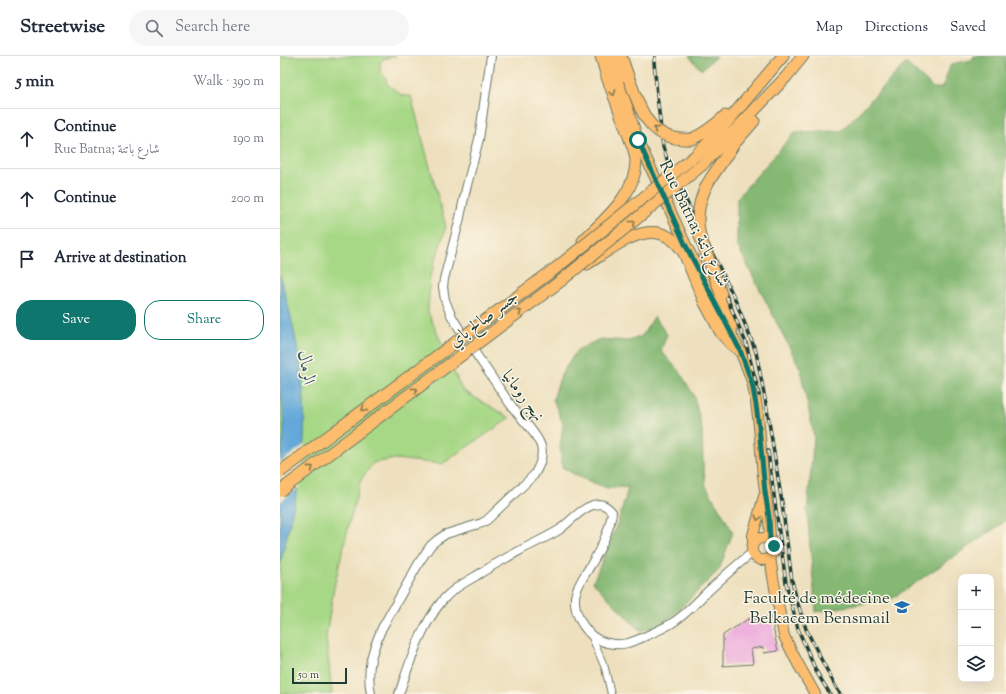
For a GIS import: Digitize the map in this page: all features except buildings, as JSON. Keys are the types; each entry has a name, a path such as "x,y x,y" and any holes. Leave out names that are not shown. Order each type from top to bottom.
{"highway":[{"path":"556,268 615,209 628,190 634,174 636,161 634,150 607,77 601,56"},
{"path":"621,56 641,111 646,120 659,132 682,140 692,139 710,129 727,115 772,69"},
{"path":"280,472 556,268 695,156 718,133 783,56"},
{"path":"731,334 732,328 730,317 700,237 698,223 700,201 706,185 734,144 769,103 803,56"},
{"name":"جسر صالح باي","path":"280,491 562,280 702,165 786,78"},
{"path":"562,280 629,238 649,232 669,237 680,247 705,303 721,333 730,343 740,350"}],"main road":[{"name":"Rue Batna; شارع باتنة","path":"611,56 627,109 641,147 685,244 740,350 752,383 759,427 765,492 769,517 770,540"},
{"path":"752,548 757,539 768,538 774,546 774,549 772,555 764,560 756,558 752,548 753,535 765,492"},
{"path":"770,557 784,636 815,694"}],"street":[{"name":"نهج رومانيا","path":"371,694 369,671 372,654 378,638 427,550 442,536 476,526 487,520 534,475 541,459 542,452 540,445 532,431 514,409 451,315 447,306 443,287 445,270 459,222 480,132 491,56"},
{"path":"399,694 410,660 423,630 443,600 456,588 559,530 584,509 602,504 607,506 612,512 608,528 592,562 577,588 575,597 576,610 580,621 591,635 605,668 611,694"},
{"path":"591,635 601,641 615,644 629,643 658,631 676,621 733,568 752,548"}],"green space":[{"path":"280,56 396,56 384,59 380,62 380,70 386,79 387,84 403,96 411,96 446,227 430,277 428,312 462,390 510,418 442,464 395,459 373,463 361,479 334,587 326,636 332,694 280,694"},
{"path":"689,56 717,56 701,70"},
{"path":"974,56 1006,56 1006,521 893,598 816,612 807,512 814,436 800,368 737,245 737,198 795,132 841,131 906,63 933,88 942,88 951,64 972,60"},
{"path":"654,317 667,334 661,351 680,372 694,396 702,430 703,464 706,486 733,532 719,570 666,622 640,631 593,582 617,523 628,487 607,488 581,478 562,467 560,447 563,424 553,399 561,375 577,350 600,339 629,341 642,336"}],"water":[{"path":"280,275 300,360 304,396 304,436 295,502 280,565 280,470 284,432 280,384"}],"pier":[{"path":"305,444 300,487 280,502 280,463"}],"railway":[{"path":"655,56 654,62 663,147 670,168 735,299 756,352 782,503 792,581 806,629 841,694"},
{"path":"717,275 746,343 759,395"},
{"path":"768,451 786,583 798,629 816,671 830,694"}],"place":[{"name":"Faculté de médecine Belkacem Bensmail","path":"902,607"}],"route":[{"path":"638,140 685,244 740,350 752,383 762,448 770,540 774,546"}],"water label":[{"name":"الرمال","path":"307,368"}]}
